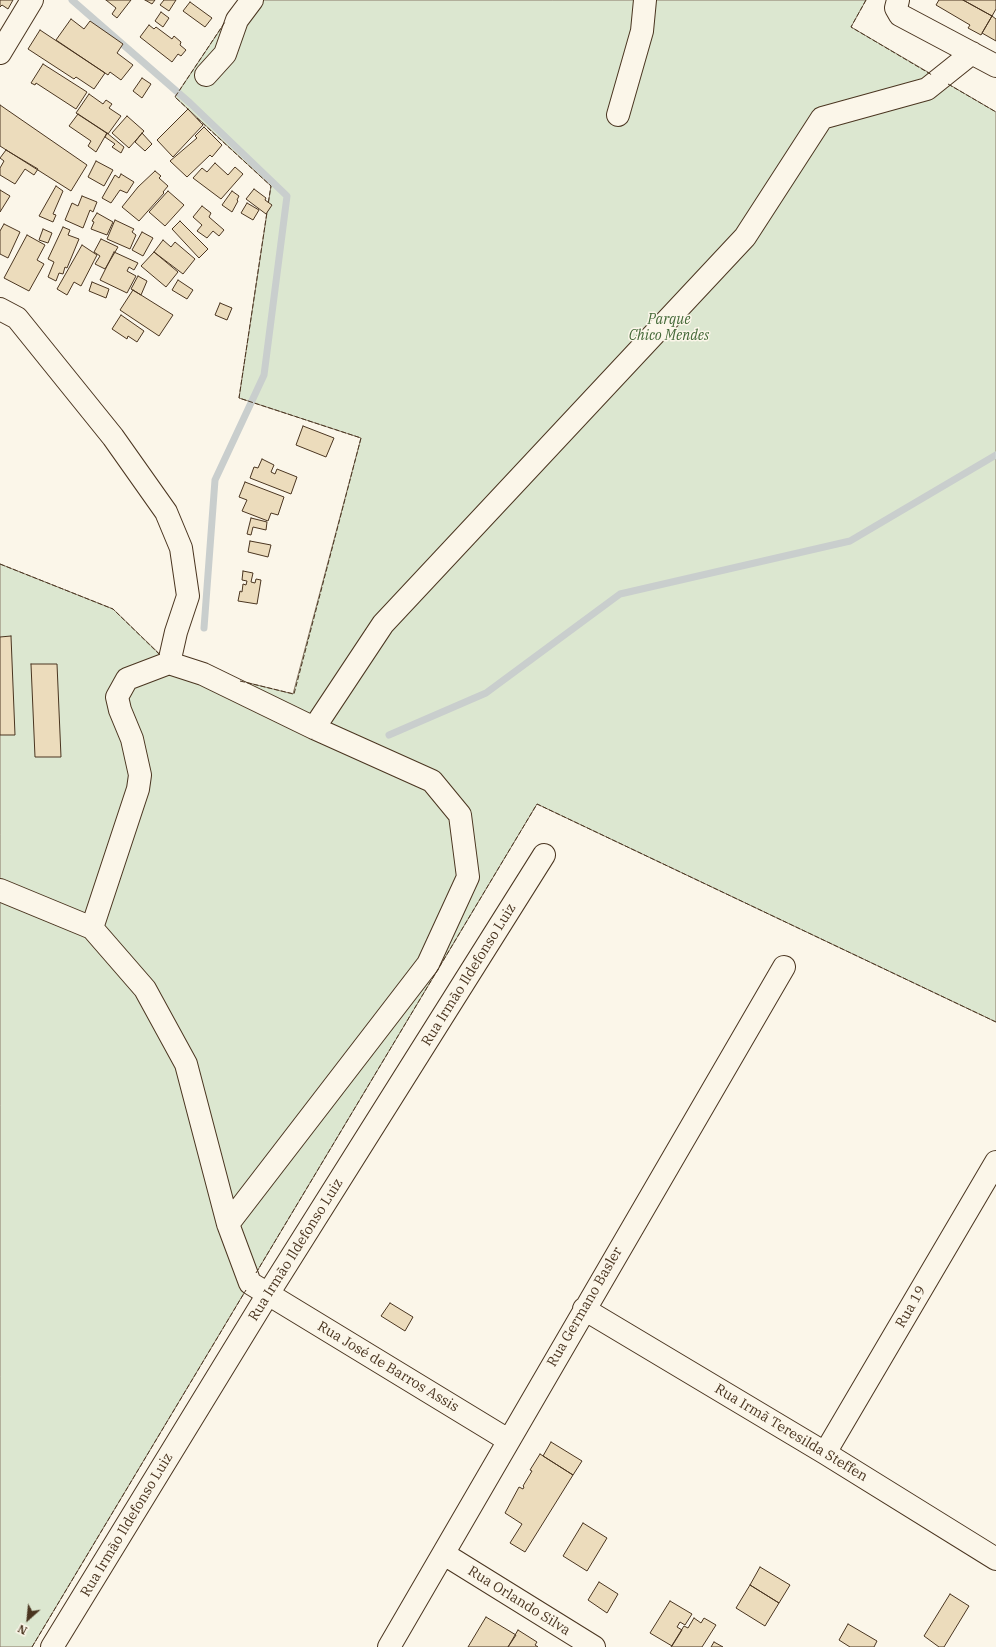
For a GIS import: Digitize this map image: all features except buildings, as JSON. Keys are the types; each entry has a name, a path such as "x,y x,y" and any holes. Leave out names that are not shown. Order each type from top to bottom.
{"street":[{"path":"0,53 32,0"},
{"path":"206,75 225,54 237,20 252,0"},
{"path":"618,115 642,31 645,0"},
{"path":"897,4 900,15 996,66"},
{"path":"314,728 383,624 745,237 822,118 928,90 972,53"},
{"path":"0,309 17,318 113,437 166,512 181,548 188,596 176,632 169,663"},
{"path":"0,890 92,928 138,789 140,775 132,739 120,710 117,697 127,679 169,663 203,674 314,728 432,781 460,815 468,877 428,964 228,1224"},
{"name":"Rua Irmão Ildefonso Luiz","path":"52,1647 268,1294 544,854"},
{"name":"Rua José de Barros Assis","path":"92,928 145,989 186,1064 228,1224 250,1283 508,1440"},
{"name":"Rua Germano Basler","path":"389,1647 784,967"},
{"name":"Rua 19","path":"825,1453 996,1162"},
{"name":"Rua Irmã Teresilda Steffen","path":"584,1309 825,1453 996,1560"},
{"name":"Rua Orlando Silva","path":"444,1554 594,1647"}],"green space":[{"name":"Parque Chico Mendes","path":"240,0 866,0 851,27 996,112 996,1022 537,804 32,1647 0,1647 0,564 113,609 169,663 293,694 361,438 239,398 271,186 175,97"}],"waterway":[{"path":"72,0 190,103 287,196 264,375 215,480 204,628"},
{"path":"389,735 486,693 620,594 850,541 996,455"}],"fence":[{"path":"866,0 851,27 932,75"},
{"path":"190,111 175,97 225,22"},
{"path":"948,84 996,112"},
{"path":"197,118 271,186 268,204"},
{"path":"240,681 294,694 361,438 239,398 267,212"},
{"path":"0,564 113,609 161,656"},
{"path":"256,1273 537,804 996,1022"},
{"path":"32,1647 246,1290"}]}
